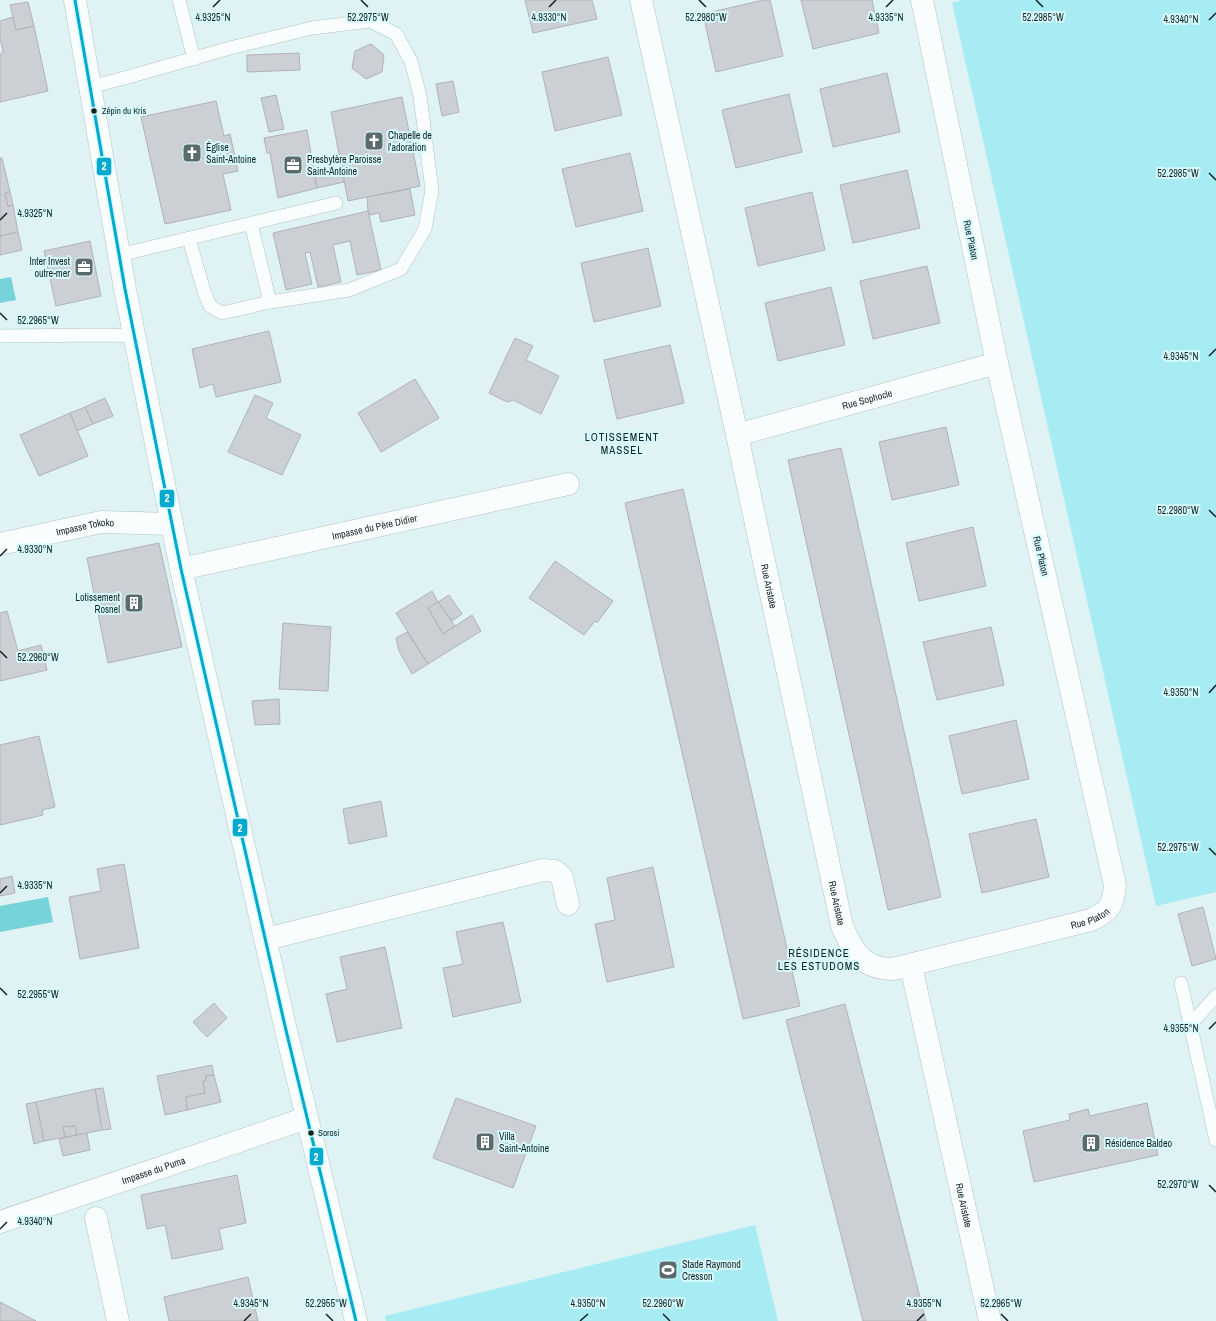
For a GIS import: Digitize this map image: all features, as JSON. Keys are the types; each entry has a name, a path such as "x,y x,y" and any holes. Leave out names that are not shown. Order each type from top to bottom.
{"street":[{"path":"75,0 134,336 181,569 307,1118 356,1321"},
{"name":"Rue Aristote","path":"640,0 842,926 848,941 854,950 871,966 893,970 911,966 990,1321"},
{"name":"Rue Platon","path":"911,966 1091,920 1109,908 1113,899 1115,885 997,363 922,0"},
{"name":"Rue Sophocle","path":"736,435 997,363"},
{"name":"Impasse du Père Didier","path":"181,569 568,484"},
{"name":"Impasse Tokoko","path":"0,544 101,522 172,524"},
{"path":"266,939 543,870 555,871 562,877 568,904"},
{"name":"Impasse du Puma","path":"0,1222 307,1118"},
{"path":"96,1218 118,1321"}],"lane":[{"path":"179,0 194,58"},
{"path":"90,87 230,48 312,28 370,20 396,34 411,60 420,96 432,190 425,229 401,269 349,290 270,302 222,313 210,306 204,291 189,239"},
{"path":"120,255 336,204"},
{"path":"251,224 270,302"},
{"path":"0,336 134,336"},
{"path":"1181,983 1216,1140"},
{"path":"1191,1024 1216,996"}],"shaded area":[{"path":"963,0 1216,0 1216,892 1156,906 952,3"},
{"path":"11,277 16,300 0,303 0,279"},
{"path":"48,897 53,922 0,932 0,906"},
{"name":"Stade Raymond Cresson","path":"755,1225 778,1321 386,1321 385,1316"}],"building":[{"path":"525,0 592,0 597,19 533,33"},
{"path":"763,0 770,0 783,56 716,72 703,14"},
{"path":"801,0 872,0 879,33 813,49"},
{"path":"28,2 34,26 16,30 10,5"},
{"path":"13,17 16,30 34,26 48,91 0,102 0,55 3,51 0,38 0,21"},
{"path":"371,44 384,55 382,72 366,79 352,68 355,51"},
{"path":"299,53 300,70 247,72 247,55"},
{"path":"608,57 622,115 555,131 542,72"},
{"path":"887,73 900,132 833,147 820,89"},
{"path":"453,81 459,112 442,116 436,84"},
{"path":"789,94 802,152 736,168 722,110"},
{"path":"276,95 284,129 269,132 261,98"},
{"name":"Chapelle de l'adoration","path":"402,97 420,186 348,201 331,112"},
{"name":"Église Saint-Antoine","path":"216,101 224,136 230,134 238,171 223,174 231,210 165,224 141,117"},
{"name":"Presbytère Paroisse Saint-Antoine","path":"307,130 317,188 278,198 270,153 267,153 264,138"},
{"path":"630,153 643,211 576,227 562,169"},
{"path":"0,158 2,158 10,192 5,193 8,206 13,205 18,232 0,236"},
{"path":"343,170 344,182 317,188 315,177"},
{"path":"907,170 920,228 853,243 840,185"},
{"path":"410,189 415,215 381,222 379,213 370,215 368,211 367,197"},
{"path":"10,192 13,205 8,206 5,193"},
{"path":"812,192 825,250 758,266 745,208"},
{"path":"368,211 381,270 357,275 350,241 333,245 341,282 318,287 310,252 305,253 312,284 286,290 273,233"},
{"path":"18,232 22,250 0,255 0,236"},
{"path":"90,241 101,296 56,306 44,251"},
{"path":"648,248 661,306 594,322 581,263"},
{"path":"927,266 940,323 873,339 860,281"},
{"path":"831,287 845,345 778,361 765,303"},
{"path":"269,331 281,382 216,397 213,384 200,388 192,349"},
{"path":"515,338 533,346 526,360 559,376 541,414 513,400 507,402 489,393"},
{"path":"670,345 684,403 617,419 604,360"},
{"path":"415,379 439,418 381,452 358,413"},
{"path":"255,395 273,403 266,418 301,435 282,475 228,452"},
{"path":"105,398 113,416 93,424 85,407"},
{"path":"85,407 93,424 77,431 70,413"},
{"path":"70,413 88,456 39,476 20,435"},
{"path":"946,427 959,485 892,500 879,442"},
{"path":"841,448 941,897 888,910 788,460"},
{"path":"683,489 800,1006 743,1019 625,503"},
{"path":"973,527 986,586 919,601 906,543"},
{"name":"Lotissement Rosnel","path":"159,543 182,647 108,663 87,558"},
{"path":"555,561 613,601 597,623 595,621 584,635 529,598"},
{"path":"432,591 438,602 428,608 443,634 472,615 481,631 428,664 396,613"},
{"path":"449,595 462,614 452,621 438,602"},
{"path":"438,602 455,626 443,634 428,608"},
{"path":"7,611 18,651 41,645 47,670 0,681 0,613"},
{"path":"283,623 331,627 328,691 279,689"},
{"path":"991,627 1004,685 937,700 923,642"},
{"path":"407,632 428,664 412,674 399,651 396,638"},
{"path":"279,699 280,724 255,725 252,701"},
{"path":"1016,720 1029,779 962,794 949,736"},
{"path":"39,736 55,807 42,810 43,815 0,825 0,745"},
{"path":"381,801 387,836 349,844 343,809"},
{"path":"1036,819 1049,877 982,893 969,834"},
{"path":"124,864 139,948 80,959 69,897 101,891 97,869"},
{"path":"653,867 674,967 607,982 595,924 615,920 607,878"},
{"path":"12,876 15,893 0,896 0,879"},
{"path":"1203,907 1216,959 1192,966 1178,914"},
{"path":"503,922 521,1002 453,1017 443,968 463,964 456,932"},
{"path":"385,947 402,1028 337,1042 326,994 347,989 340,957"},
{"path":"214,1003 227,1018 207,1037 193,1022"},
{"path":"845,1004 926,1321 863,1321 786,1020"},
{"path":"212,1065 214,1075 206,1076 206,1081 203,1081 205,1093 186,1097 187,1110 165,1115 157,1076"},
{"path":"214,1075 221,1102 187,1110 186,1097 205,1093 203,1081 206,1081 206,1076"},
{"path":"103,1088 111,1129 102,1130 95,1089"},
{"path":"95,1089 102,1130 77,1135 75,1126 63,1127 65,1137 44,1141 36,1102"},
{"name":"Villa Saint-Antoine","path":"456,1098 536,1126 513,1188 433,1158"},
{"path":"36,1102 44,1141 34,1144 26,1104"},
{"name":"Résidence Baldeo","path":"1147,1103 1158,1155 1034,1182 1023,1131 1070,1120 1069,1114 1088,1109 1090,1116"},
{"path":"75,1126 77,1135 65,1137 63,1127"},
{"path":"87,1133 90,1150 63,1156 59,1139"},
{"path":"237,1175 246,1223 219,1229 223,1249 172,1259 165,1225 147,1229 141,1195"},
{"path":"248,1277 258,1321 169,1321 164,1297"},
{"path":"0,1302 36,1321 0,1321"}],"transit line":[{"name":"2","path":"75,0 125,289 181,569 285,1026 356,1321"}],"place":[{"name":"Zépin du Kris","path":"94,111"},
{"name":"Chapelle de l'adoration","path":"374,141"},
{"name":"Église Saint-Antoine","path":"192,153"},
{"name":"Presbytère Paroisse Saint-Antoine","path":"293,165"},
{"name":"Inter Invest outre-mer","path":"84,267"},
{"name":"Lotissement Rosnel","path":"134,603"},
{"name":"Sorosi","path":"311,1133"},
{"name":"Villa Saint-Antoine","path":"485,1142"},
{"name":"Résidence Baldeo","path":"1091,1143"},
{"name":"Stade Raymond Cresson","path":"668,1270"}],"district":[{"name":"LOTISSEMENT MASSEL","path":"622,443"},
{"name":"RÉSIDENCE LES ESTUDOMS","path":"819,959"}]}
